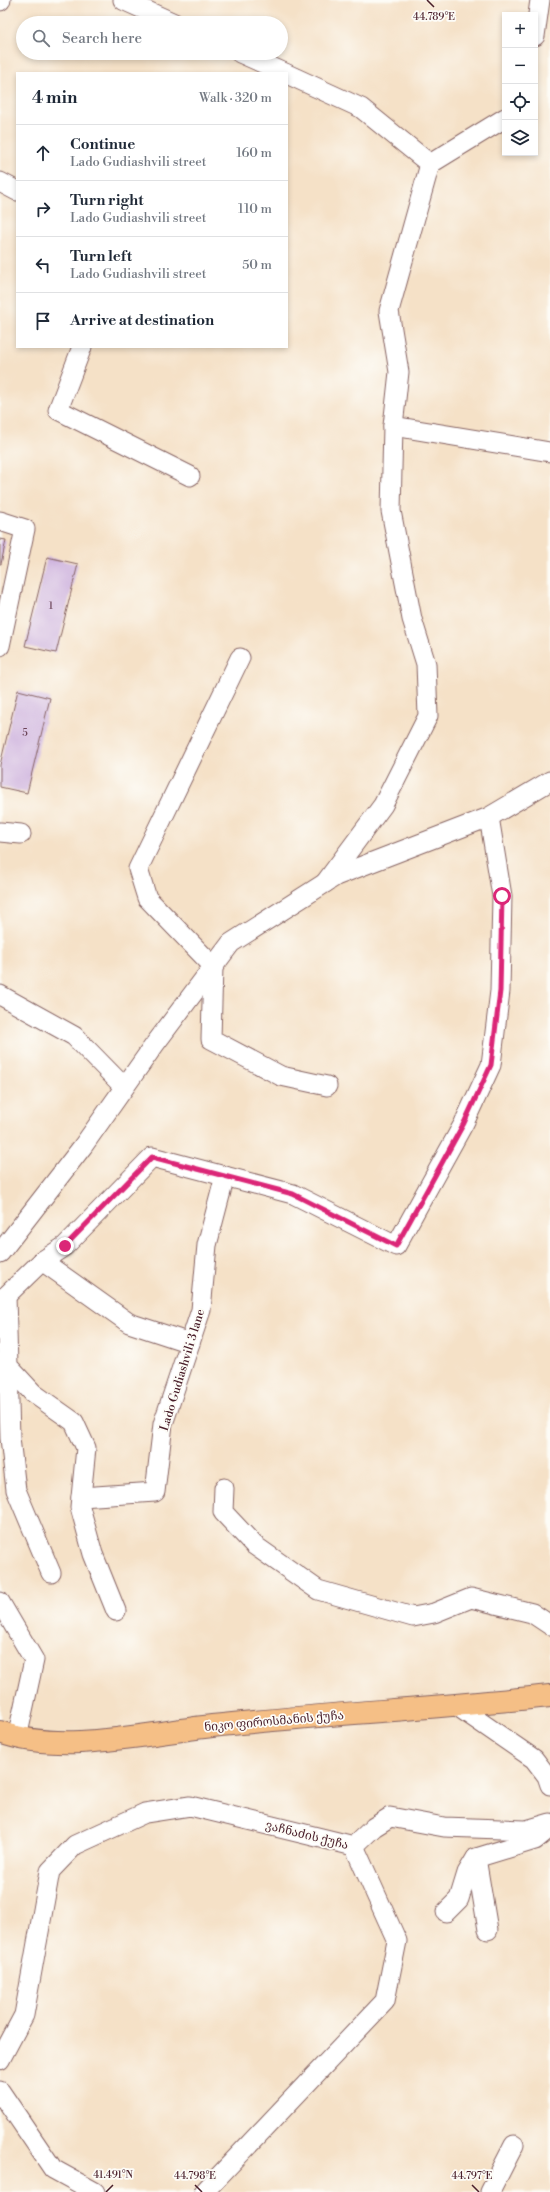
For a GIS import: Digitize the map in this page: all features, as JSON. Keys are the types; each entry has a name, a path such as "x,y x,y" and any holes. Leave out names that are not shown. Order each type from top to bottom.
{"main road":[{"name":"ნიკო ფიროსმანის ქუჩა","path":"8,1735 66,1744 213,1726 457,1706 550,1696"}],"street":[{"path":"123,0 158,16"},
{"path":"538,14 540,0"},
{"path":"255,60 282,72"},
{"path":"288,75 361,108 430,164"},
{"path":"326,883 383,805 428,716 426,664 412,619 391,511 393,426 398,372 389,311 430,164 502,120"},
{"path":"0,182 16,190"},
{"path":"82,348 58,410 190,476"},
{"path":"393,426 550,452"},
{"path":"0,520 25,529 0,646"},
{"path":"240,658 138,869 147,898 213,966 211,1039 281,1076 327,1086"},
{"path":"0,1253 84,1146 124,1087 231,943 336,876 489,817 550,781"},
{"path":"51,1573 16,1490 10,1438 8,1366 3,1297 42,1261 65,1246 152,1157 293,1194 396,1246 464,1123 491,1065 500,991 502,896 489,817"},
{"path":"0,832 21,834"},
{"path":"0,995 74,1036 124,1087"},
{"name":"Lado Gudiashvili 3 lane","path":"81,1496 155,1492 163,1424 201,1310 207,1245 225,1176"},
{"path":"42,1261 129,1323 190,1343"},
{"path":"8,1366 33,1393 74,1422 86,1448 80,1507 93,1554 116,1611"},
{"path":"224,1488 223,1512 254,1545 318,1590 413,1617 434,1613 471,1598 532,1612 550,1625"},
{"path":"0,1602 34,1660 8,1735"},
{"path":"457,1706 534,1759 547,1776 550,1786"},
{"name":"ვაჩნაძის ქუჩა","path":"0,2060 24,2015 50,1871 75,1845 145,1813 190,1806 354,1846 397,1941 385,2001 204,2192"},
{"path":"354,1846 374,1827 390,1817 444,1827 526,1830 550,1822"},
{"path":"446,1912 459,1899 467,1873 476,1858 535,1840 550,1827"},
{"path":"476,1858 488,1930"},
{"path":"0,2092 53,2169 95,2192"},
{"path":"490,2192 514,2145"}],"building":[{"path":"0,539 6,540 1,564 0,564"},
{"path":"47,557 78,564 56,653 25,646"},
{"path":"18,690 50,698 27,793 0,787 0,765"}],"route":[{"path":"65,1246 152,1157 293,1194 396,1246 464,1123 491,1065 500,991 502,896"}]}
